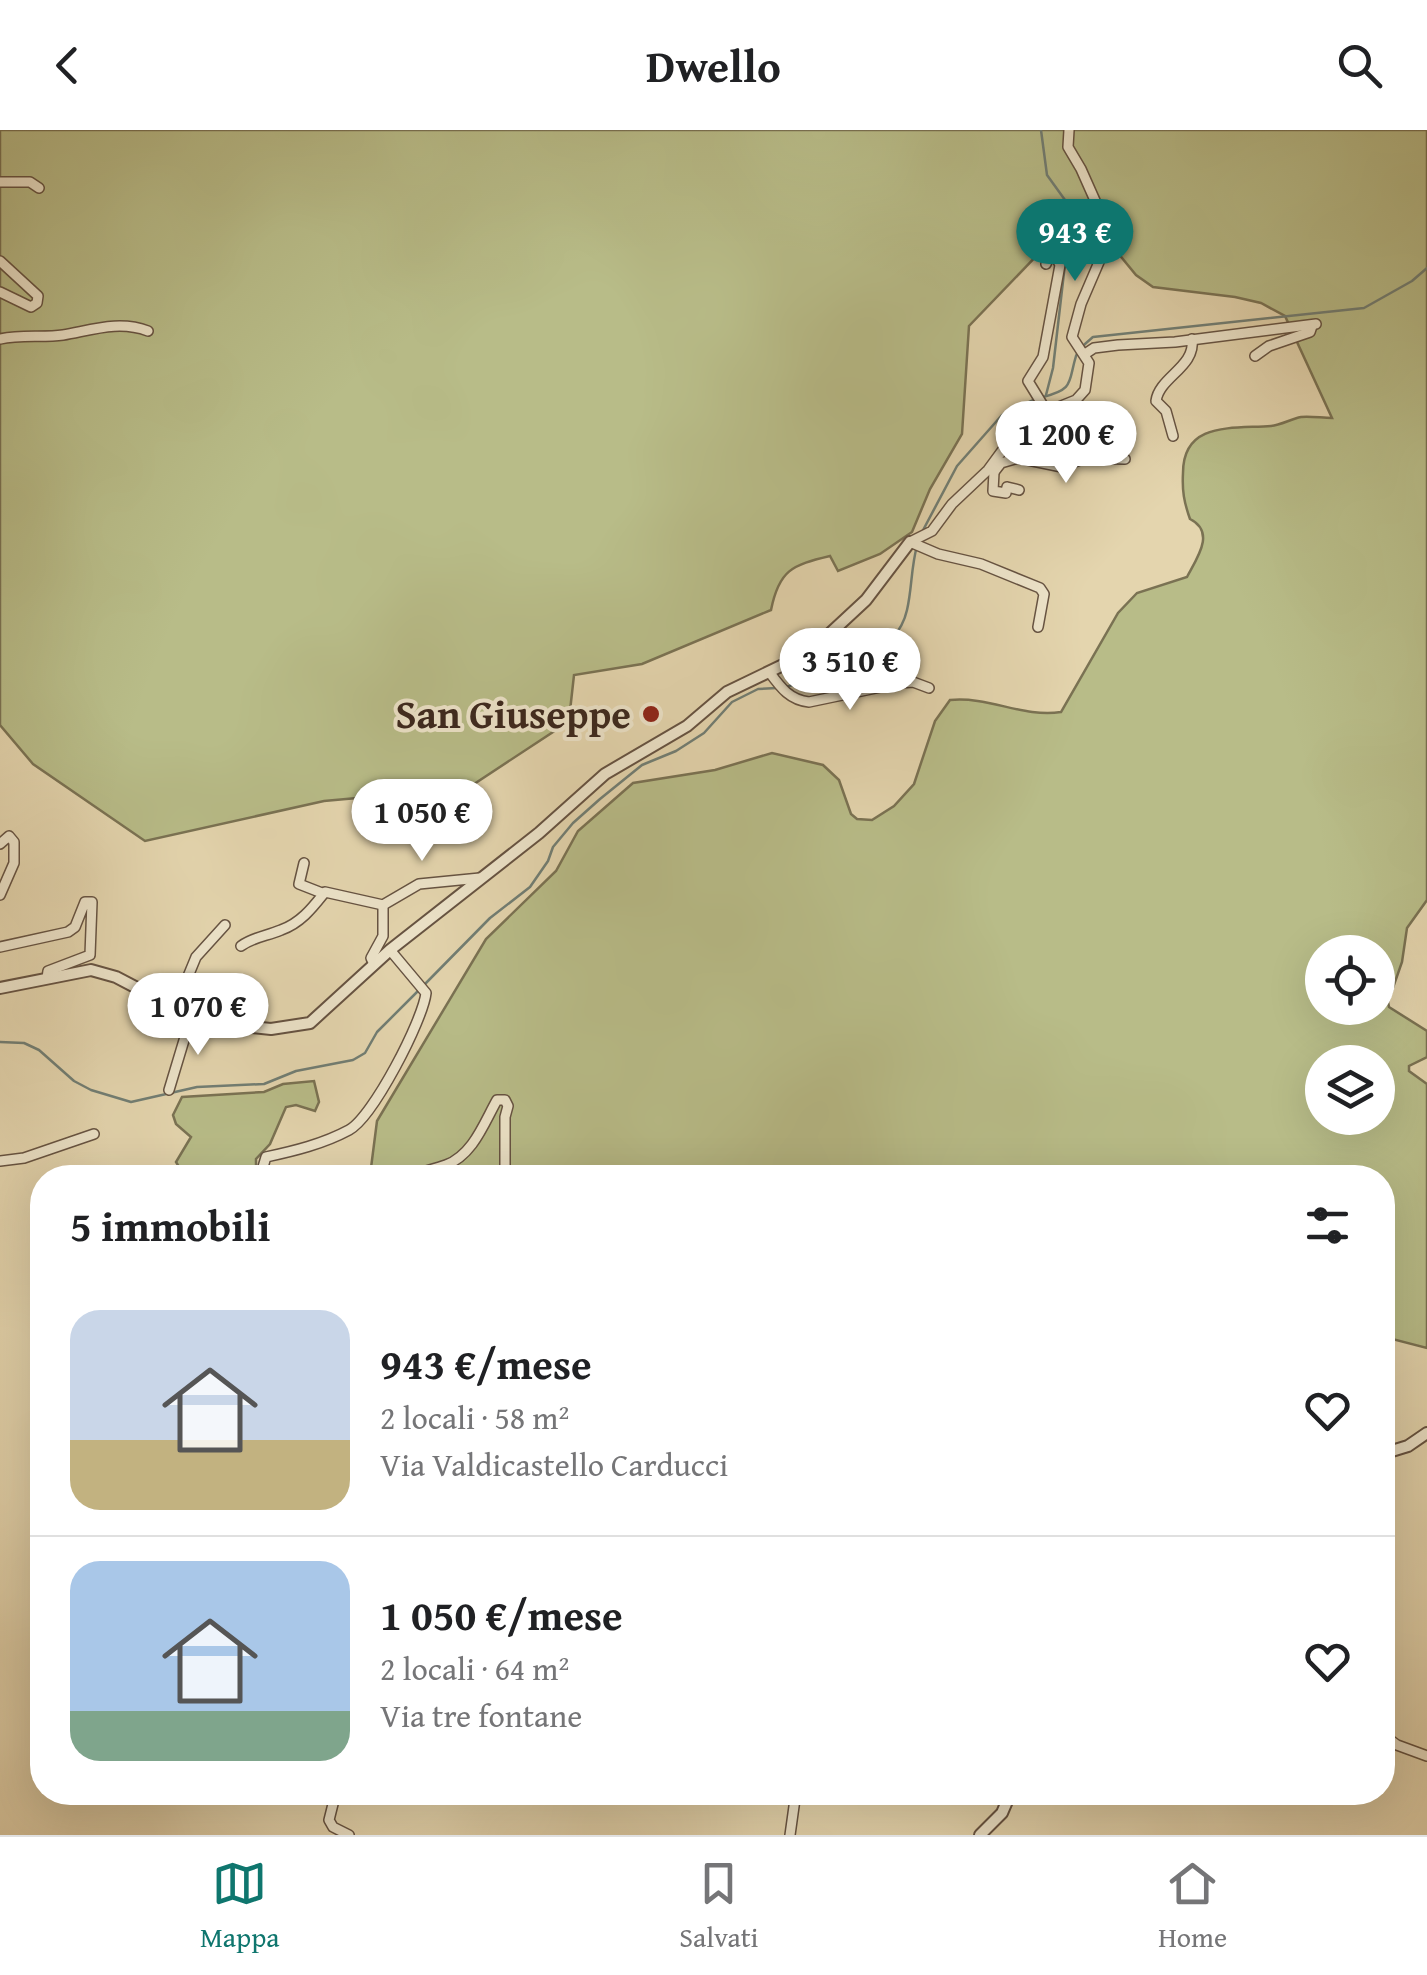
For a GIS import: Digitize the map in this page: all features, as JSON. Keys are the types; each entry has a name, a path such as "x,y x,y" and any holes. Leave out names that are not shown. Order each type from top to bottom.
{"street":[{"path":"1020,490 993,491 991,471 1024,421 1076,400 1085,390 1088,363 1072,337 1078,311 1108,241 1109,232 1068,147 1069,130"},
{"path":"0,182 30,182 39,188"},
{"path":"1046,264 1050,255 1060,265 1043,357 1028,381 1046,410"},
{"path":"0,261 38,296 38,303 32,308 0,292"},
{"path":"1082,351 1314,325 1310,332 1270,346 1255,356"},
{"path":"0,339 117,326 134,326 148,332"},
{"path":"1173,436 1166,411 1156,401 1157,391 1188,358 1194,346 1192,338"},
{"path":"0,988 78,970 103,973 202,1022 247,1028 301,1026 326,1012 390,950 539,834 605,774 687,726 727,692 774,678 810,652 882,582 910,542 932,531 952,504 1001,464 1018,458 1062,467 1086,458 1126,459"},
{"path":"910,542 1040,588 1044,594 1038,627"},
{"path":"774,678 788,695 810,702 900,683 912,682 929,688"},
{"path":"0,844 9,836 14,842 14,863 0,895"},
{"path":"304,862 299,884 322,893 384,905 419,884 480,878"},
{"path":"241,946 250,939 292,926 314,909 322,893"},
{"path":"0,947 68,932 75,927 85,902 92,902 90,955 54,968 47,978"},
{"path":"374,964 371,958 383,936 384,905"},
{"path":"175,1008 196,957 225,924"},
{"path":"262,1165 266,1157 294,1152 353,1128 406,1048 426,1000 422,986 390,950"},
{"path":"169,1090 191,1017"},
{"path":"446,1165 460,1157 482,1132 497,1100 505,1100 508,1106 506,1165"},
{"path":"0,1161 24,1158 94,1134"},
{"path":"1395,1450 1427,1433"},
{"path":"1395,1744 1427,1756"},
{"path":"333,1805 329,1820 333,1828 349,1835"},
{"path":"790,1835 794,1805"},
{"path":"980,1835 1002,1814 1006,1805"}],"green space":[{"path":"0,130 1427,130 1427,900 1407,928 1395,982 1395,935 1305,935 1305,1025 1395,1025 1395,1011 1427,1031 1427,1057 1409,1066 1409,1071 1427,1084 1427,1348 1395,1340 1395,1165 371,1165 377,1121 486,939 556,871 578,831 633,783 715,770 772,753 823,765 839,780 851,814 857,819 872,820 894,806 914,784 935,721 950,700 978,701 1033,712 1061,712 1118,613 1137,593 1187,577 1195,562 1202,546 1202,531 1190,519 1183,485 1185,456 1191,444 1201,436 1226,428 1271,426 1301,417 1332,418 1285,316 1261,303 1153,287 1136,275 1113,247 1044,248 969,326 962,434 930,489 912,532 880,554 838,571 830,556 797,566 778,586 771,610 642,664 574,675 570,711 559,728 468,788 324,801 145,841 33,764 0,725"},
{"path":"314,1081 319,1102 315,1111 296,1105 286,1107 256,1165 178,1165 191,1137 176,1124 173,1115 182,1097 264,1092 283,1084"}],"waterway":[{"path":"1041,130 1047,175 1065,200 1068,238 1053,368 1046,395"},
{"path":"1043,397 1065,387 1077,353 1093,337 1364,308 1427,268"},
{"path":"921,534 957,466 1002,415 1035,399"},
{"path":"785,687 858,664 889,642 907,610 917,546"},
{"path":"425,984 490,918 530,887 553,847 600,799 642,765 676,751 704,733 732,702 758,689 777,688"},
{"path":"0,1042 24,1043 39,1050 74,1081 131,1102 197,1087 264,1084 296,1071 353,1060 365,1053 377,1032 419,990"}],"place":[{"name":"San Giuseppe","path":"651,714"}]}
